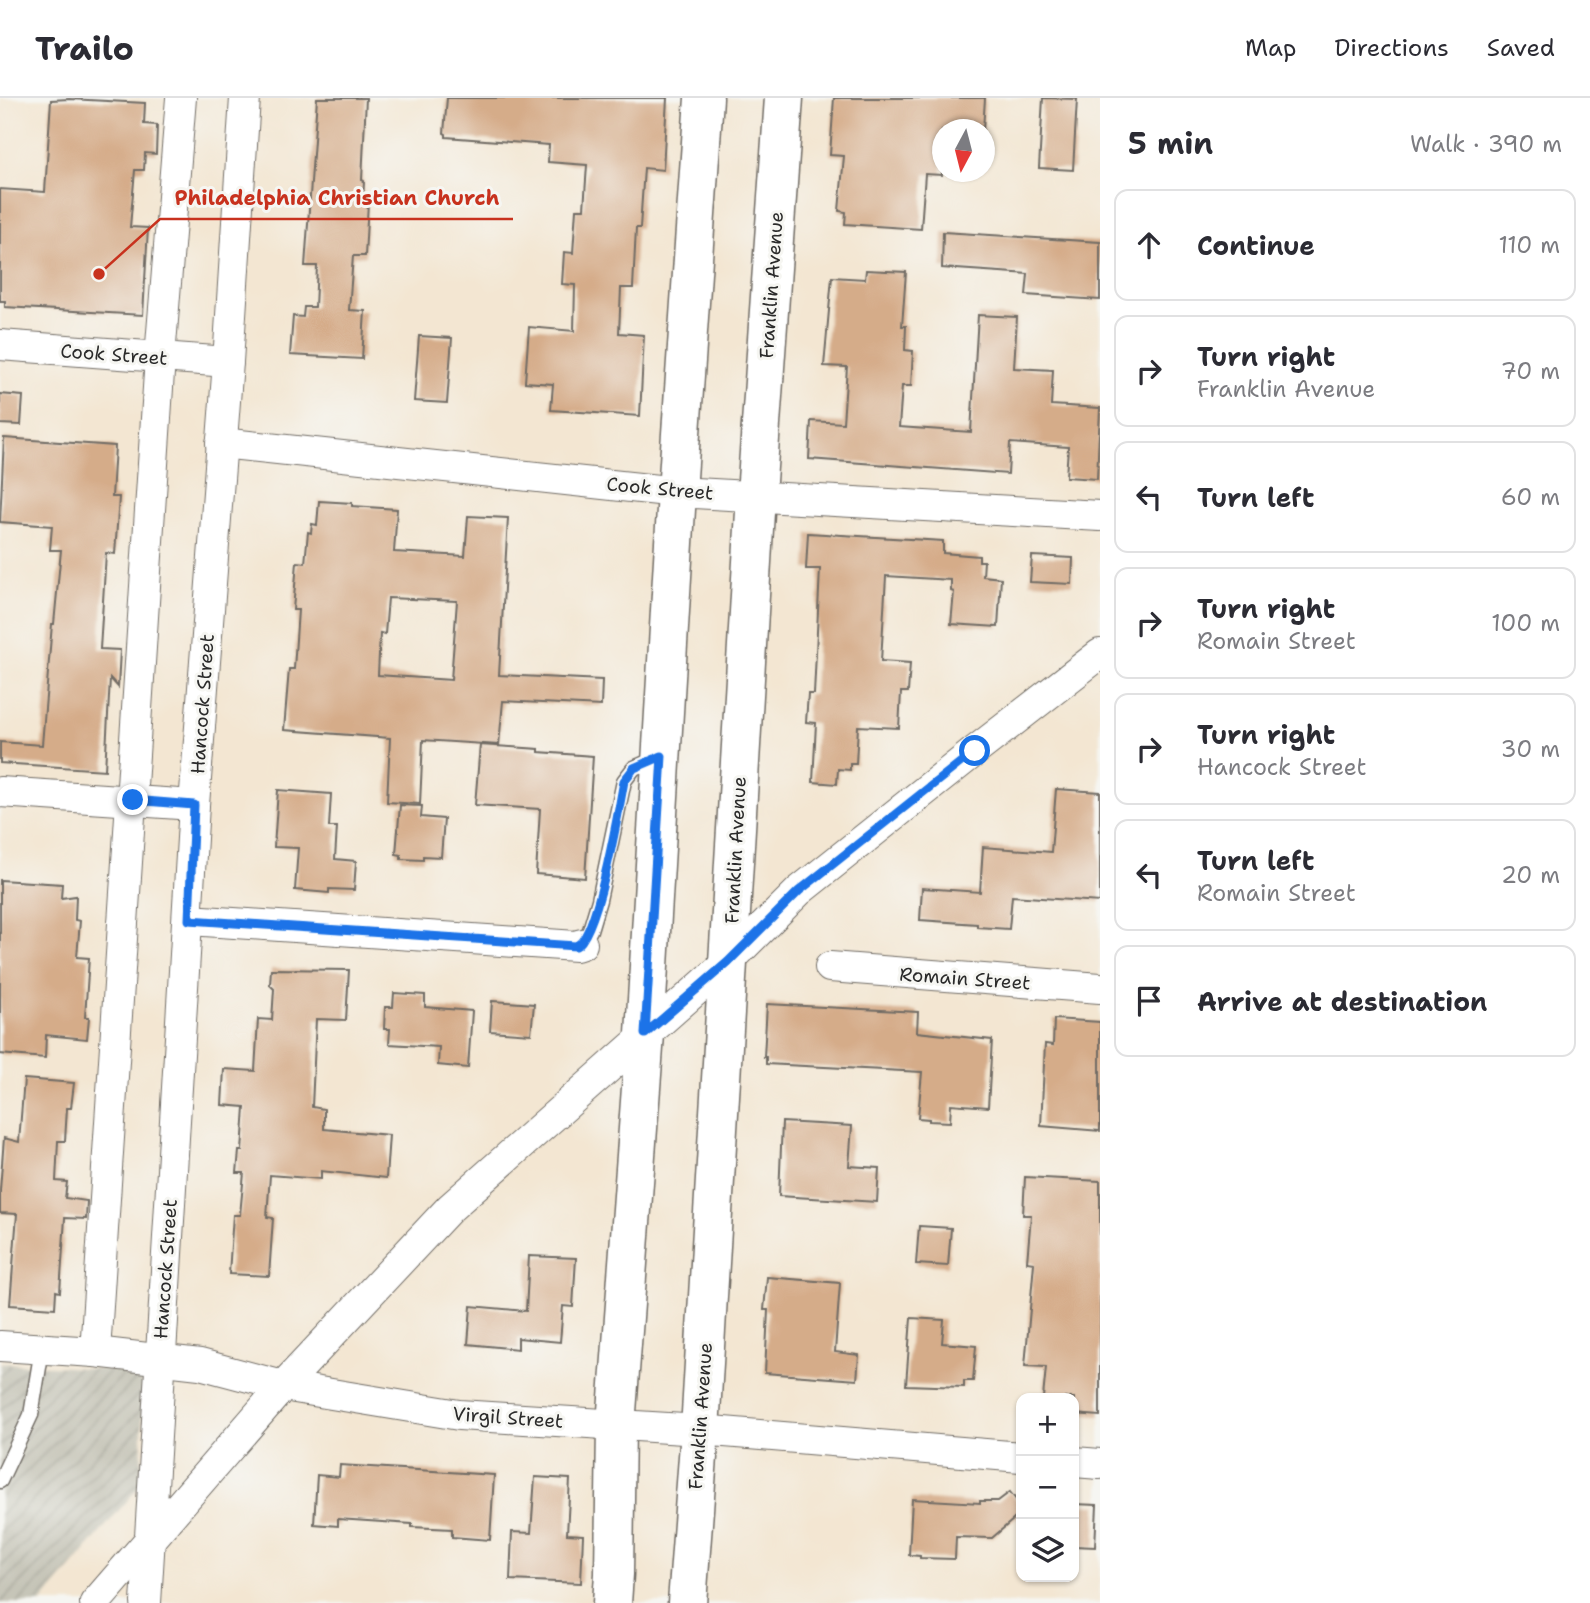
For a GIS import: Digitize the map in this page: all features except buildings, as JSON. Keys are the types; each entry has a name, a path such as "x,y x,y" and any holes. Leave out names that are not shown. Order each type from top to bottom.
{"main road":[{"path":"612,1603 616,1425 645,1034 677,492 704,98"},
{"name":"Franklin Avenue","path":"687,1603 700,1430 756,495 784,98"}],"street":[{"path":"94,1352 133,800 160,357 181,98"},
{"name":"Hancock Street","path":"146,1603 194,805 245,98"},
{"name":"Cook Street","path":"0,345 228,362"},
{"name":"Cook Street","path":"221,443 677,492 1100,516"},
{"path":"96,1603 283,1386 450,1208 728,962 799,891 1100,654"},
{"path":"0,792 194,805"},
{"path":"189,920 576,946 582,944"},
{"name":"Romain Street","path":"830,967 1100,989"},
{"name":"Virgil Street","path":"0,1346 94,1352 200,1364 283,1386 459,1415 700,1430 1016,1457"},
{"path":"1079,1462 1100,1464"}],"lane":[{"path":"582,944 590,930 599,900 624,781 634,768 662,756"},
{"path":"0,1481 31,1415 42,1349"}],"shaded area":[{"path":"0,1363 119,1370 143,1382 141,1484 41,1603 0,1603"}],"place":[{"name":"Philadelphia Christian Church","path":"99,274"}],"route":[{"path":"133,800 194,805 189,920 576,946 582,944 590,930 599,900 624,781 634,768 662,756 645,1034 728,962 799,891 975,751"}]}
